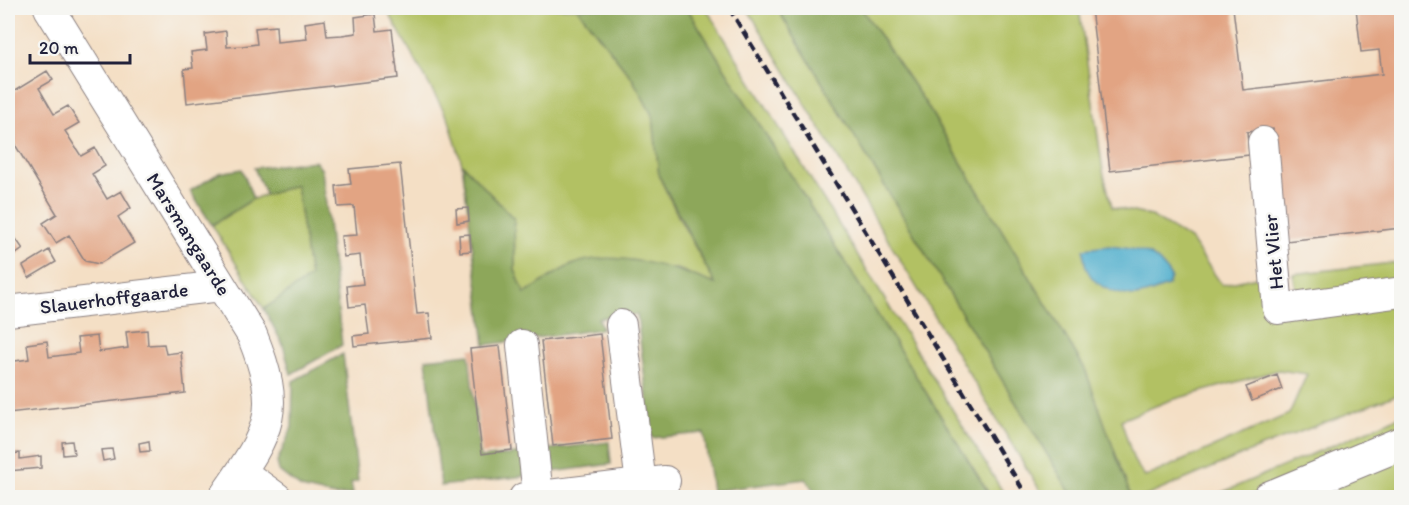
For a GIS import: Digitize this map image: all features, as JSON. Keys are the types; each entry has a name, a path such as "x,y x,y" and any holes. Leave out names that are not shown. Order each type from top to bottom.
{"main road":[{"path":"1269,498 1401,443"}],"street":[{"name":"Marsmangaarde","path":"49,8 252,335 270,389 268,424 241,472 223,498"},
{"name":"Het Vlier","path":"1263,142 1278,309 1401,292"},
{"name":"Slauerhoffgaarde","path":"8,311 221,286"},
{"path":"522,345 531,497 653,483 621,325"},
{"path":"241,472 277,498"}],"green space":[{"path":"386,8 577,8 632,78 654,117 659,176 716,285 678,269 573,264 524,294 515,270 514,219 462,164 449,120"},
{"path":"577,8 687,8 991,497 867,498 865,495 818,497 806,479 712,491 704,433 652,438 637,315 598,318 602,329 485,345 462,164 514,219 515,270 525,294 572,265 606,258 645,262 683,272 715,284 659,176 653,117 632,78"},
{"path":"687,8 706,8 1006,497 991,497"},
{"path":"747,8 777,8 1073,497 1044,497"},
{"path":"777,8 861,8 926,104 1085,369 1131,497 1073,497"},
{"path":"861,8 1079,8 1103,171 1112,207 1151,216 1190,239 1222,285 1261,276 1270,316 1401,301 1401,393 1256,449 1144,497 1131,497 1085,369 926,104","holes":["1279,370 1307,374 1289,414 1145,477 1134,461 1121,420 1168,401"]},
{"path":"315,161 322,170 342,345 291,374 283,345 264,309 310,277 296,185 266,195 254,168"},
{"path":"242,169 253,199 212,225 190,191 219,173"},
{"path":"296,185 310,277 264,309 212,225 253,199"},
{"path":"1401,262 1401,284 1298,298 1293,274"},
{"path":"343,354 358,481 351,483 353,494 335,496 301,488 279,471 277,462 292,427 293,381"},
{"path":"469,354 480,458 522,453 525,476 441,486 426,359"},
{"path":"1401,416 1401,432 1246,497 1209,498"},
{"path":"609,442 611,464 545,473 543,450"},
{"path":"1401,452 1401,494 1392,498 1297,498"}],"water":[{"path":"1109,246 1137,250 1152,256 1171,277 1168,286 1136,296 1122,294 1104,287 1091,276 1084,259 1084,249"}],"building":[{"path":"1091,8 1233,8 1243,90 1382,74 1379,50 1361,52 1356,8 1401,8 1401,228 1286,241 1273,129 1247,132 1249,155 1110,171"},
{"path":"375,14 377,31 392,29 398,78 187,103 184,69 193,68 191,52 207,50 205,34 226,31 227,47 257,44 255,28 276,26 277,42 307,39 305,23 325,20 327,36 342,35 356,33 355,17"},
{"path":"47,71 53,80 39,88 54,114 68,106 79,123 65,131 81,156 95,148 105,166 92,174 107,199 121,191 131,208 118,217 134,243 99,264 85,261 69,235 56,243 43,223 57,214 8,133 8,95"},
{"path":"400,164 417,314 429,313 432,338 354,346 353,336 369,334 365,305 349,307 347,286 363,284 360,255 344,257 341,236 357,235 354,206 338,207 336,186 351,184 349,169"},
{"path":"468,208 469,221 457,223 456,209"},
{"path":"470,234 471,251 460,252 459,235"},
{"path":"16,239 23,249 13,256 8,244"},
{"path":"49,250 56,262 29,278 23,266"},
{"path":"147,330 148,345 164,344 166,354 181,352 185,393 8,413 8,362 29,359 27,344 47,341 49,357 79,353 77,338 97,336 99,352 128,348 126,332"},
{"path":"600,334 612,439 553,446 541,341"},
{"path":"500,346 512,450 482,454 470,349"},
{"path":"1277,375 1282,389 1252,401 1246,387"},
{"path":"72,441 74,454 63,455 62,442"},
{"path":"149,441 150,451 140,452 139,443"},
{"path":"112,449 114,459 103,461 101,450"},
{"path":"20,453 20,459 41,456 41,468 8,471 8,454"}],"railway":[{"path":"729,8 1028,498"}]}
